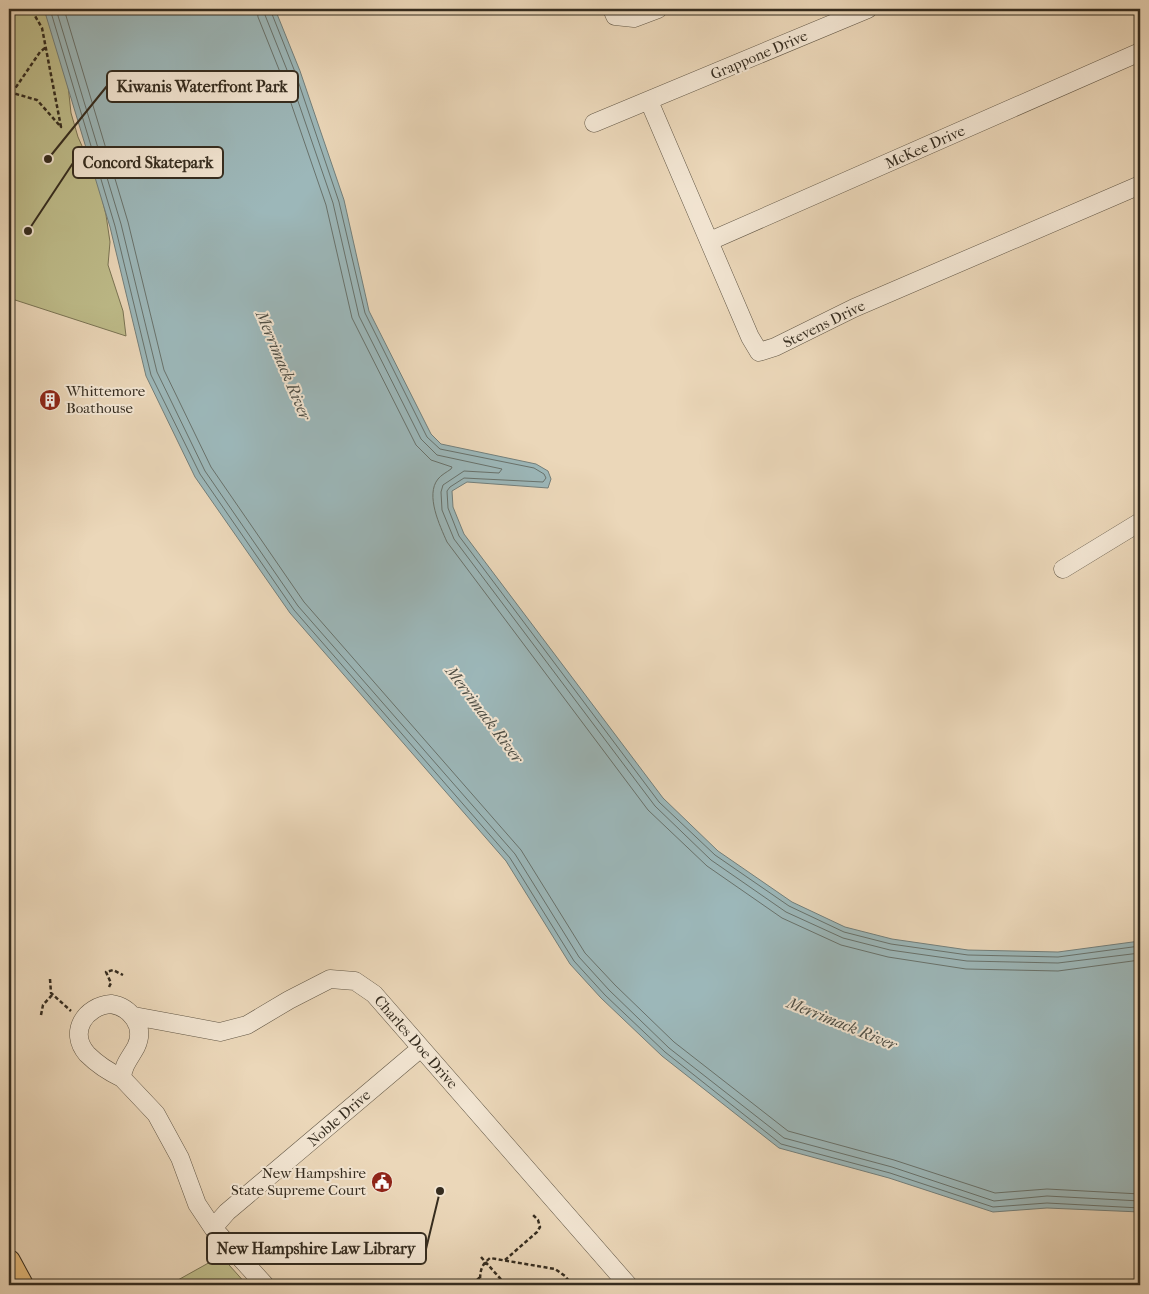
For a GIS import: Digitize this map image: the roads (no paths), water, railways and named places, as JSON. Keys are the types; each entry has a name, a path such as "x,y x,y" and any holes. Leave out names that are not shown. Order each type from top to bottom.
{"main road":[{"path":"9,1261 22,1285"},
{"path":"9,1270 13,1285"}],"street":[{"path":"612,9 615,16 634,18 658,9"},
{"name":"Grappone Drive","path":"594,123 868,9"},
{"name":"McKee Drive","path":"710,241 1140,52"},
{"name":"Stevens Drive","path":"649,101 750,338 759,352 775,347 854,308 1140,185"},
{"path":"1063,569 1140,522"},
{"name":"Charles Doe Drive","path":"265,1285 213,1228 197,1204 180,1158 156,1114 122,1078 106,1070 86,1053 79,1034 85,1016 92,1009 101,1004 120,1005 134,1016 220,1032 247,1025 330,978 356,981 374,994 628,1285"},
{"path":"122,1078 123,1069 139,1036 134,1016"},
{"name":"Noble Drive","path":"213,1228 227,1212 421,1048"}],"water":[{"name":"Merrimack River","path":"44,9 275,9 300,71 344,200 369,311 431,434 441,444 536,464 548,471 551,479 548,488 467,482 452,491 453,507 464,534 663,798 718,851 792,902 845,927 892,939 968,950 1058,952 1140,941 1140,1212 1047,1208 993,1212 889,1178 779,1148 662,1056 601,998 570,964 506,861 290,613 195,477 146,376 110,227"}],"place":[{"name":"Kiwanis Waterfront Park","path":"48,159"},
{"name":"Concord Skatepark","path":"28,231"},
{"name":"Whittemore Boathouse","path":"50,400"},
{"name":"New Hampshire State Supreme Court","path":"382,1182"},
{"name":"New Hampshire Law Library","path":"440,1191"}]}
